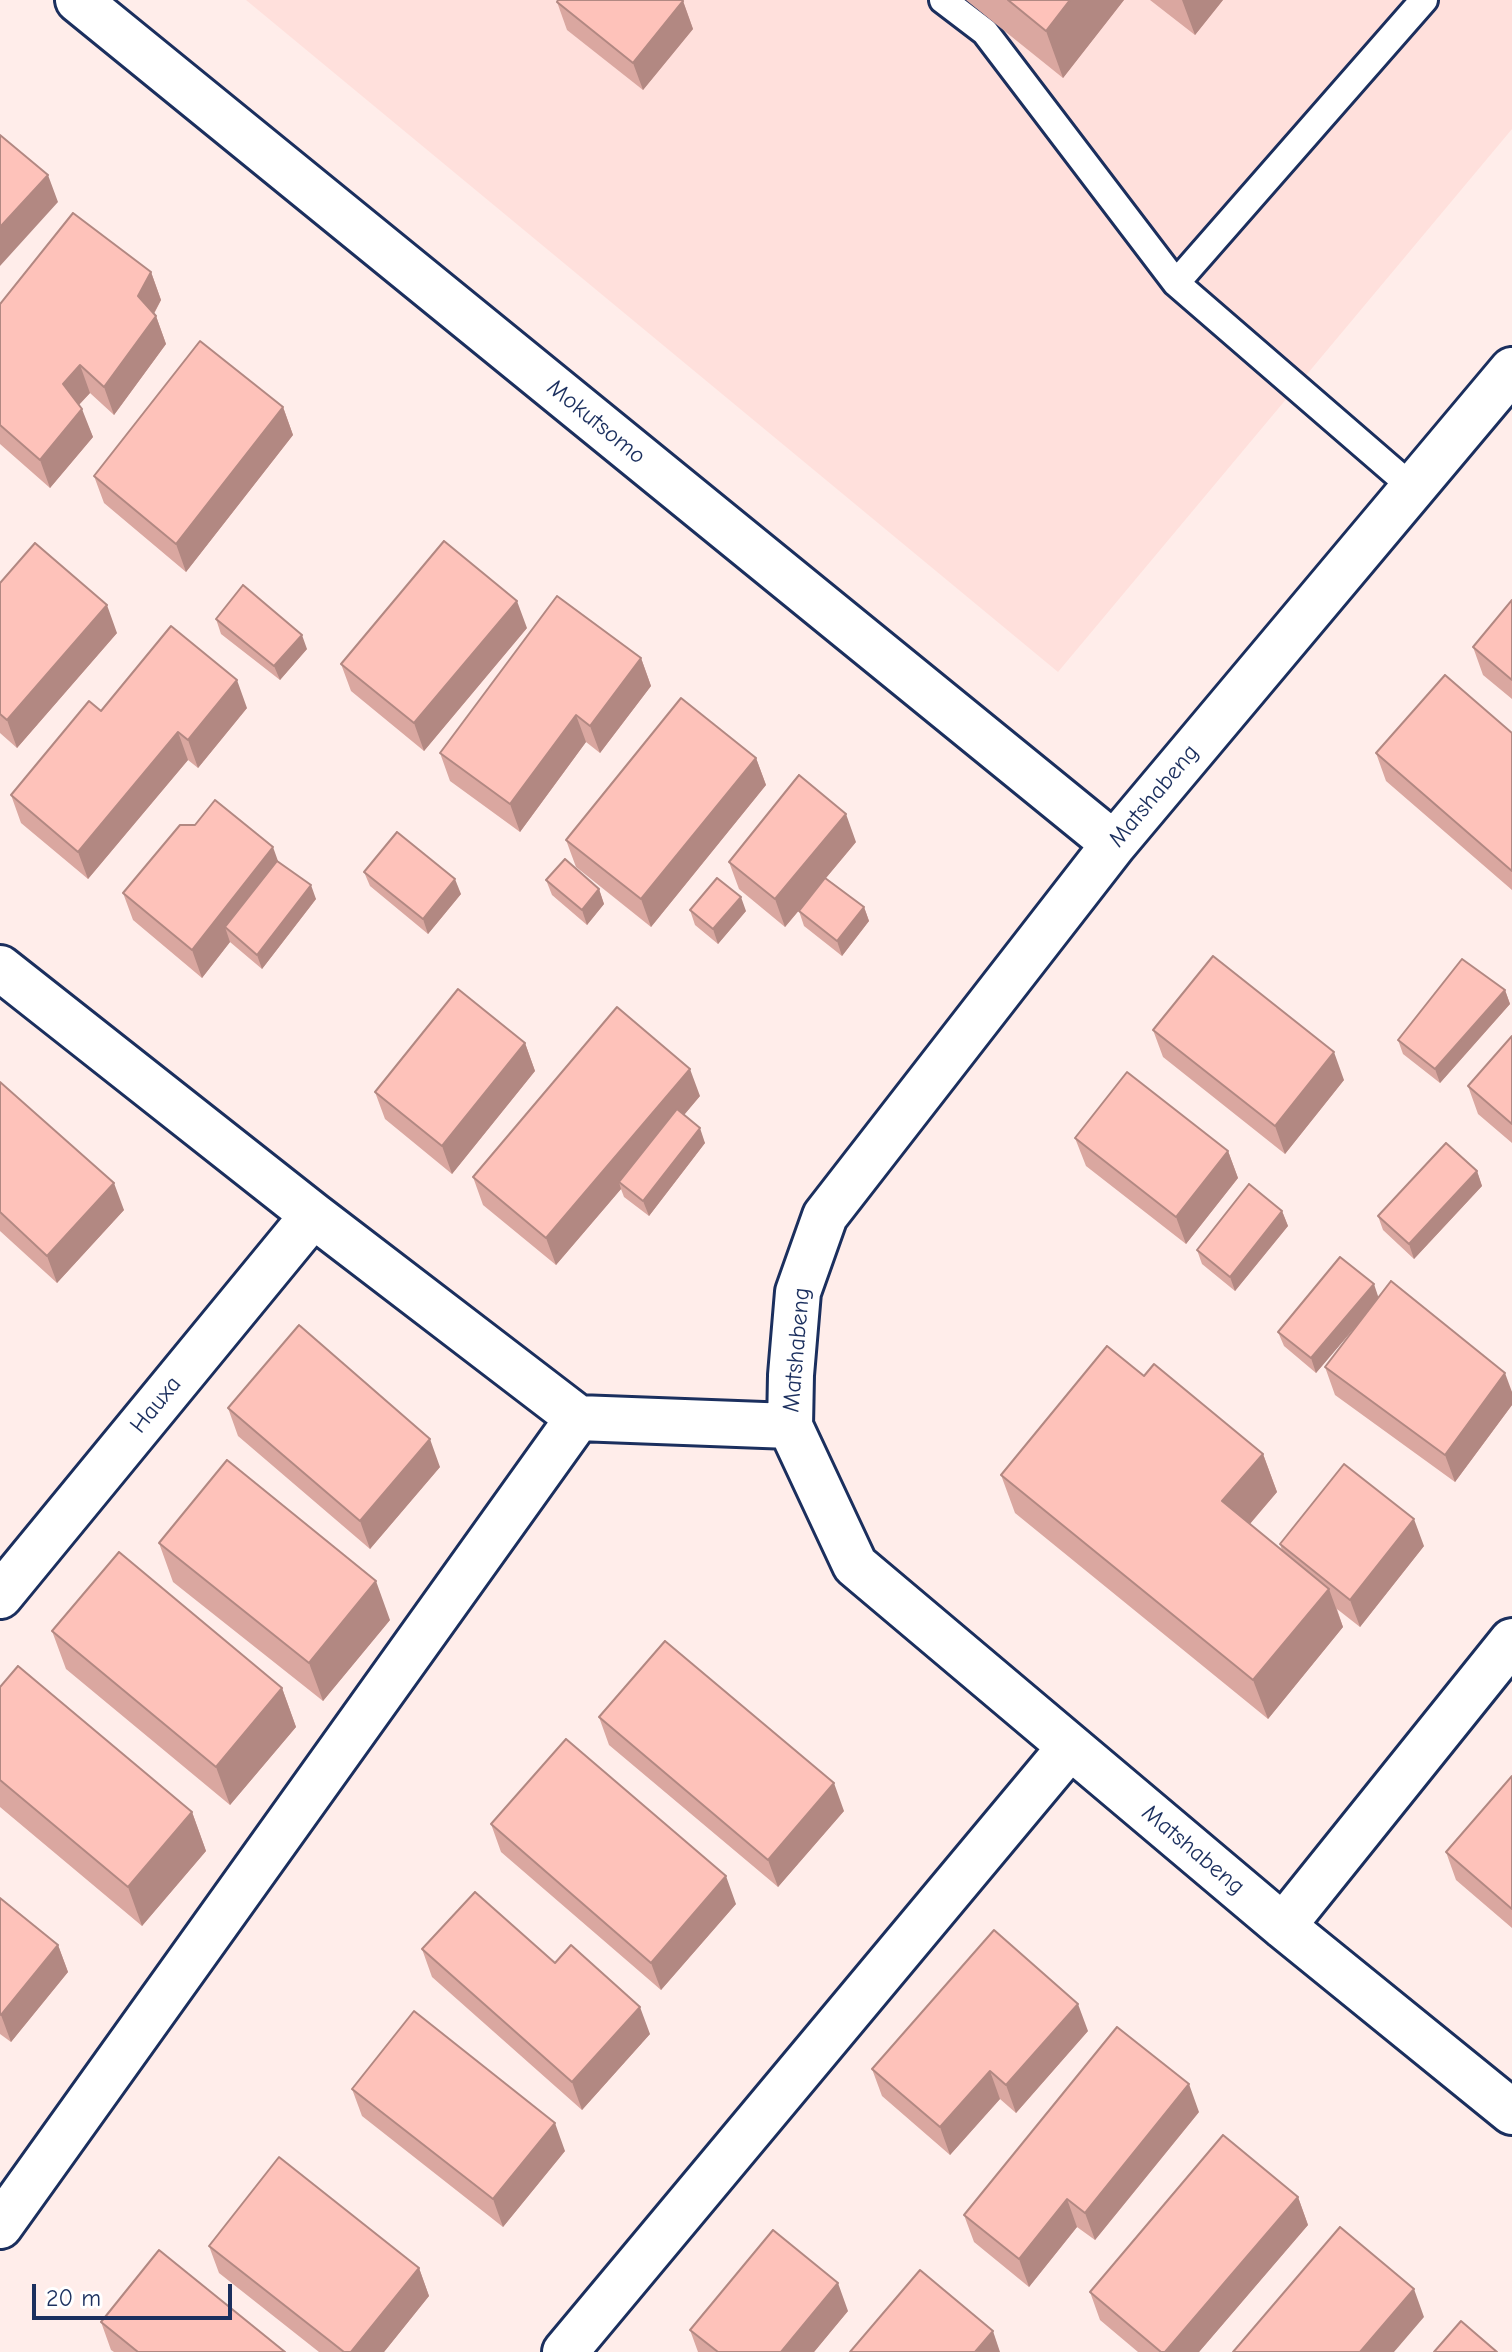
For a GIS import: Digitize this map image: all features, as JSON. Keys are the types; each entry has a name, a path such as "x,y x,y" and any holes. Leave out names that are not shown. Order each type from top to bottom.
{"street":[{"name":"Mokutsomo","path":"78,0 1114,844"},
{"name":"Matshabeng","path":"1512,370 1114,844 825,1216 798,1292 790,1426 855,1565 1283,1926 1512,2112"},
{"path":"0,968 313,1215 578,1418 790,1426"},
{"name":"Hauxa","path":"0,1596 313,1215"},
{"path":"0,2226 578,1418"},
{"path":"1283,1926 1512,1641"},
{"path":"565,2352 1070,1747"}],"lane":[{"path":"943,0 985,32 1176,283 1413,488"},
{"path":"1176,283 1424,0"}],"shaded area":[{"path":"246,0 1512,0 1512,129 1058,672"}],"building":[{"path":"558,0 682,0 683,1 633,63"},
{"path":"1008,0 1070,0 1046,31"},
{"path":"0,135 48,175 0,227"},
{"path":"73,213 151,272 138,296 156,316 104,387 80,365 63,384 82,409 40,460 0,425 0,304"},
{"path":"200,341 283,407 176,544 94,476"},
{"path":"444,541 517,601 414,723 341,664"},
{"path":"35,543 107,605 7,720 0,714 0,583"},
{"path":"243,585 302,635 274,666 216,619"},
{"path":"557,596 641,658 590,726 576,715 510,804 440,753"},
{"path":"1512,600 1512,680 1473,647"},
{"path":"171,626 237,680 188,740 178,732 78,852 11,795 89,701 101,711"},
{"path":"1445,675 1512,733 1512,871 1376,753"},
{"path":"681,698 756,758 641,899 566,840"},
{"path":"799,775 846,814 775,899 729,862"},
{"path":"215,800 273,847 192,950 123,893 180,825 195,825"},
{"path":"397,832 455,879 423,919 364,872"},
{"path":"565,859 599,889 582,910 546,880"},
{"path":"277,861 311,885 257,955 225,927"},
{"path":"717,878 741,897 713,929 690,910"},
{"path":"825,878 864,907 837,941 799,911"},
{"path":"1213,956 1334,1052 1275,1126 1153,1030"},
{"path":"1462,959 1505,990 1435,1069 1398,1040"},
{"path":"458,989 525,1043 442,1146 375,1092"},
{"path":"617,1007 690,1069 546,1238 473,1177"},
{"path":"1512,1036 1512,1124 1468,1086"},
{"path":"1127,1072 1228,1151 1176,1217 1075,1138"},
{"path":"0,1082 114,1183 47,1256 0,1212"},
{"path":"677,1109 700,1128 643,1201 619,1182"},
{"path":"1446,1143 1477,1171 1409,1244 1378,1216"},
{"path":"1249,1184 1282,1211 1230,1277 1197,1250"},
{"path":"1340,1257 1374,1284 1311,1358 1278,1332"},
{"path":"1391,1281 1505,1373 1445,1455 1325,1367"},
{"path":"299,1325 430,1439 360,1521 228,1408"},
{"path":"1107,1346 1144,1376 1154,1364 1263,1454 1222,1501 1329,1589 1253,1680 1001,1475"},
{"path":"227,1460 376,1581 309,1663 159,1543"},
{"path":"1344,1464 1414,1519 1350,1600 1280,1544"},
{"path":"119,1552 282,1688 216,1767 52,1631"},
{"path":"665,1641 834,1783 768,1860 599,1717"},
{"path":"18,1666 192,1812 128,1887 0,1780 0,1687"},
{"path":"566,1739 726,1876 651,1963 491,1824"},
{"path":"1512,1776 1512,1909 1446,1852"},
{"path":"475,1892 555,1963 571,1945 640,2007 572,2082 422,1949"},
{"path":"0,1898 58,1945 1,2015 0,2014"},
{"path":"994,1930 1078,2004 1006,2085 990,2071 940,2127 872,2069"},
{"path":"414,2011 555,2123 493,2199 352,2089"},
{"path":"1117,2027 1189,2084 1085,2213 1067,2199 1019,2259 964,2215"},
{"path":"1223,2135 1298,2197 1165,2352 1161,2352 1090,2292"},
{"path":"279,2157 419,2268 351,2352 344,2352 209,2246"},
{"path":"1340,2227 1414,2289 1360,2352 1233,2352"},
{"path":"773,2230 838,2283 781,2352 718,2352 690,2330"},
{"path":"159,2250 285,2352 138,2352 101,2322"},
{"path":"920,2270 993,2331 975,2352 850,2352"},
{"path":"1461,2321 1497,2352 1434,2352"}]}
